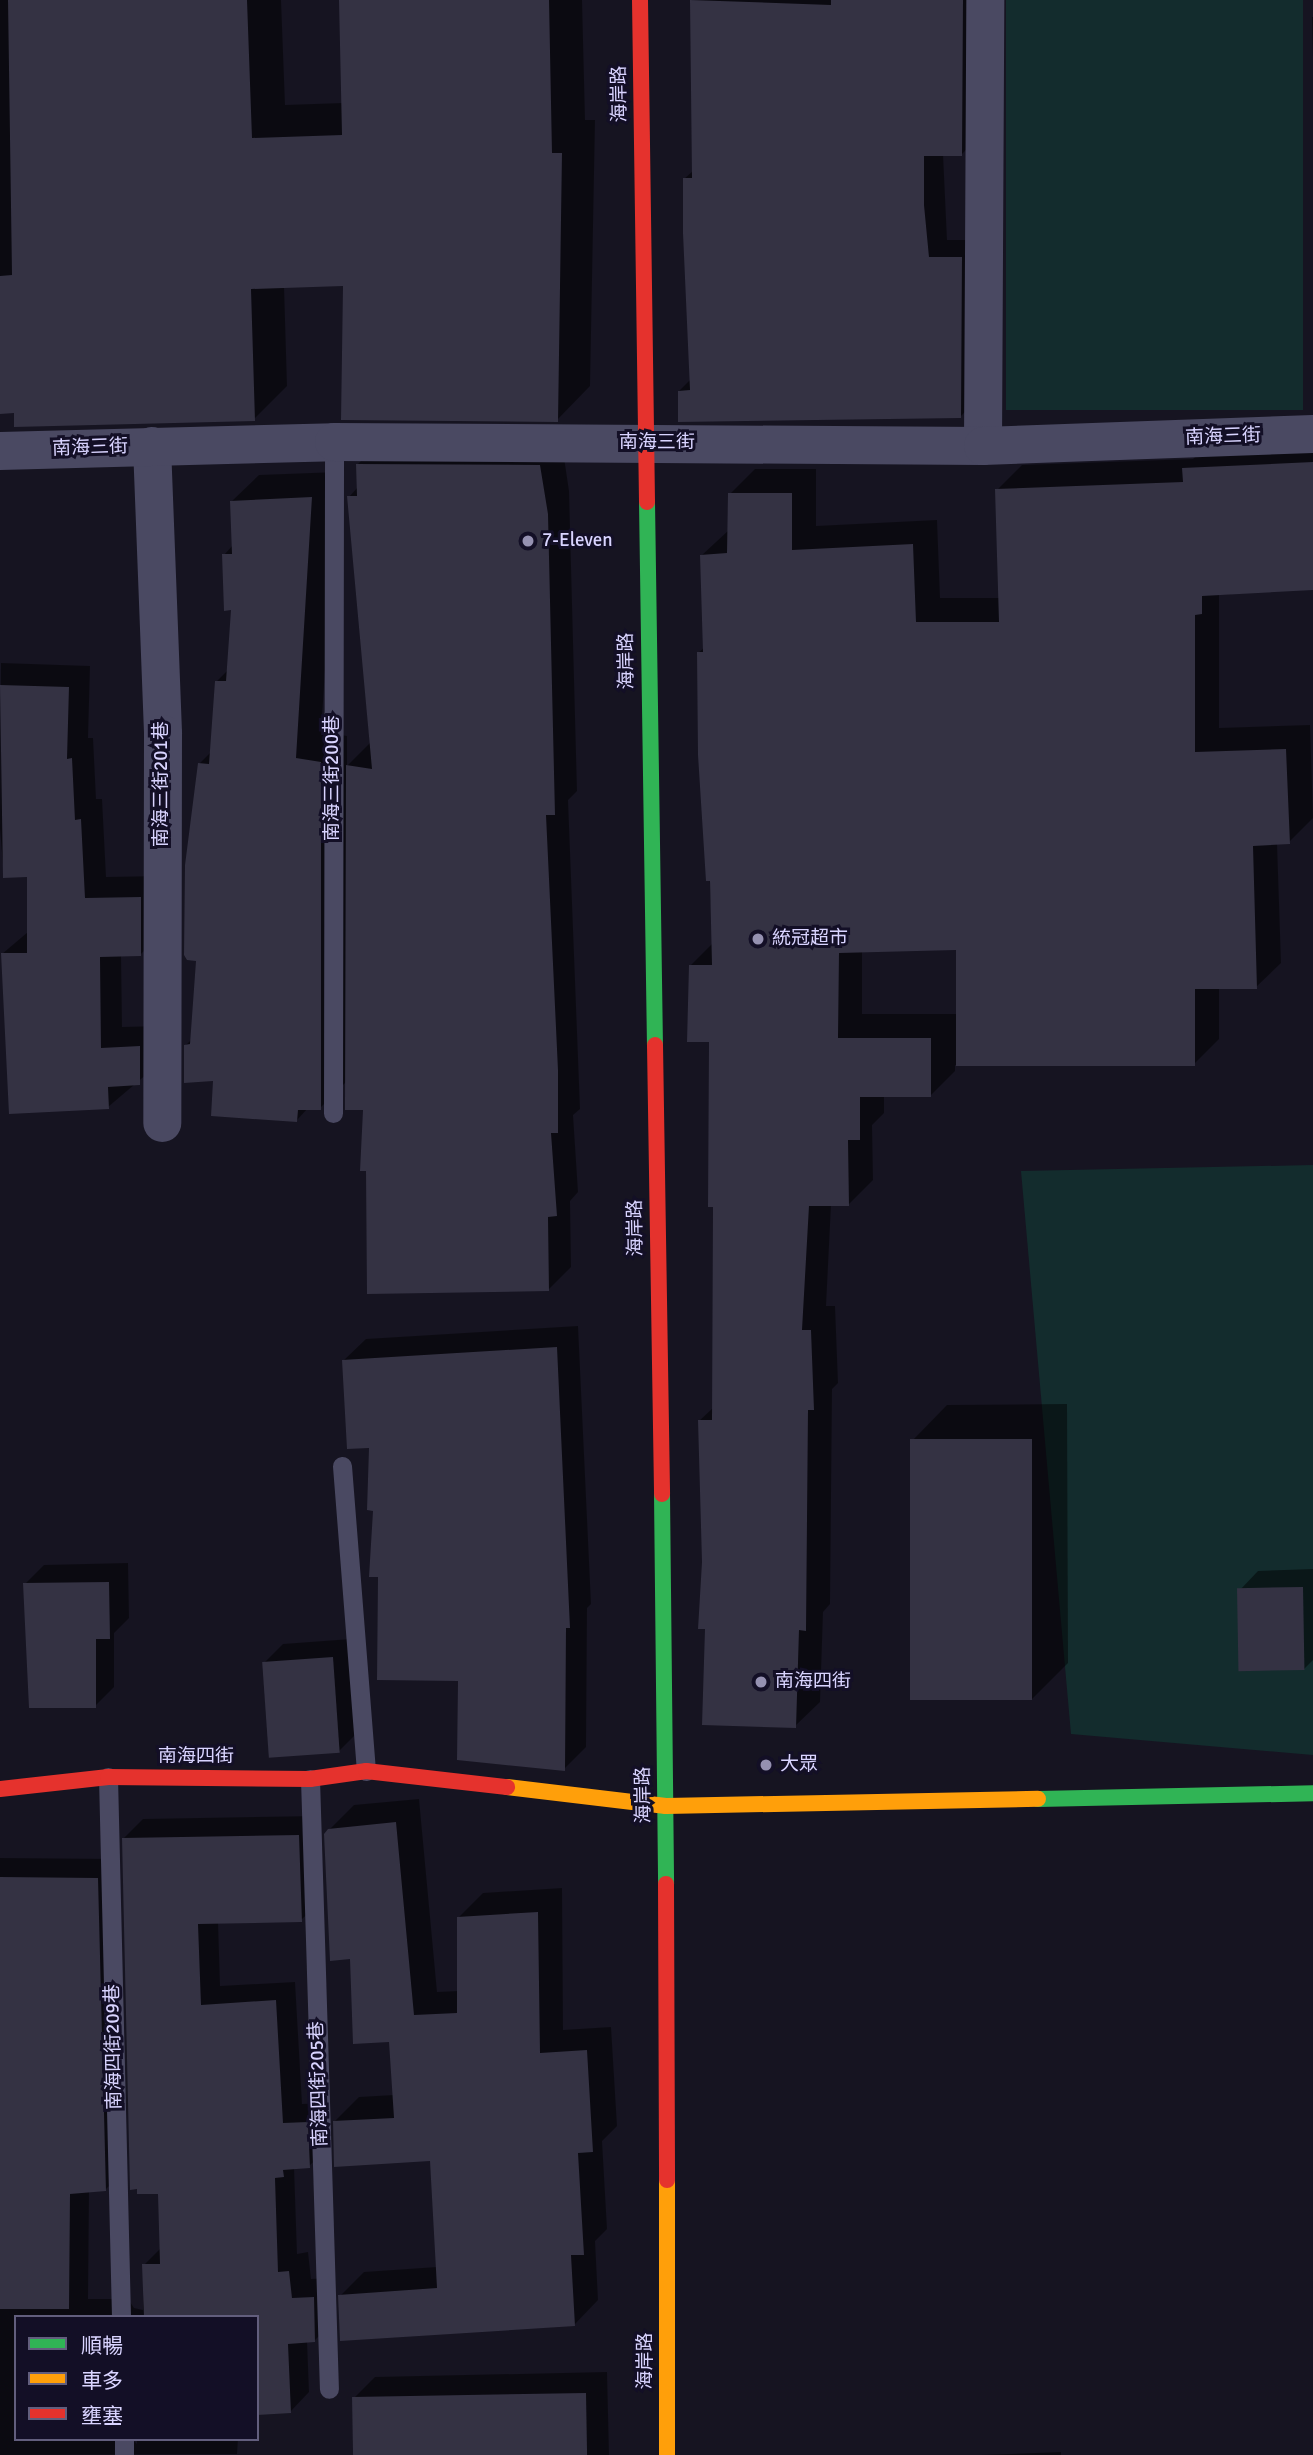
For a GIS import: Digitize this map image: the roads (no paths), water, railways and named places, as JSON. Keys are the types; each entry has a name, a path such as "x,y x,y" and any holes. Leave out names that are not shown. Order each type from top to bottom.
{"main road":[{"name":"海岸路","path":"640,0 666,1806 667,2455"},
{"name":"南海四街","path":"0,1789 108,1777 310,1779 366,1771 666,1806 1313,1793"}],"street":[{"path":"983,446 985,0"},
{"name":"南海三街","path":"0,451 334,442 983,446 1313,434"},
{"name":"南海三街201巷","path":"152,446 163,734 162,1123"}],"lane":[{"name":"南海三街200巷","path":"333,1113 334,442"},
{"path":"342,1466 366,1771"},
{"name":"南海四街209巷","path":"108,1777 121,2315"},
{"name":"南海四街205巷","path":"310,1779 329,2389"}],"place":[{"name":"7-Eleven","path":"528,541"},
{"name":"統冠超市","path":"758,939"},
{"name":"南海四街","path":"761,1682"},
{"name":"大眾","path":"766,1765"}]}
